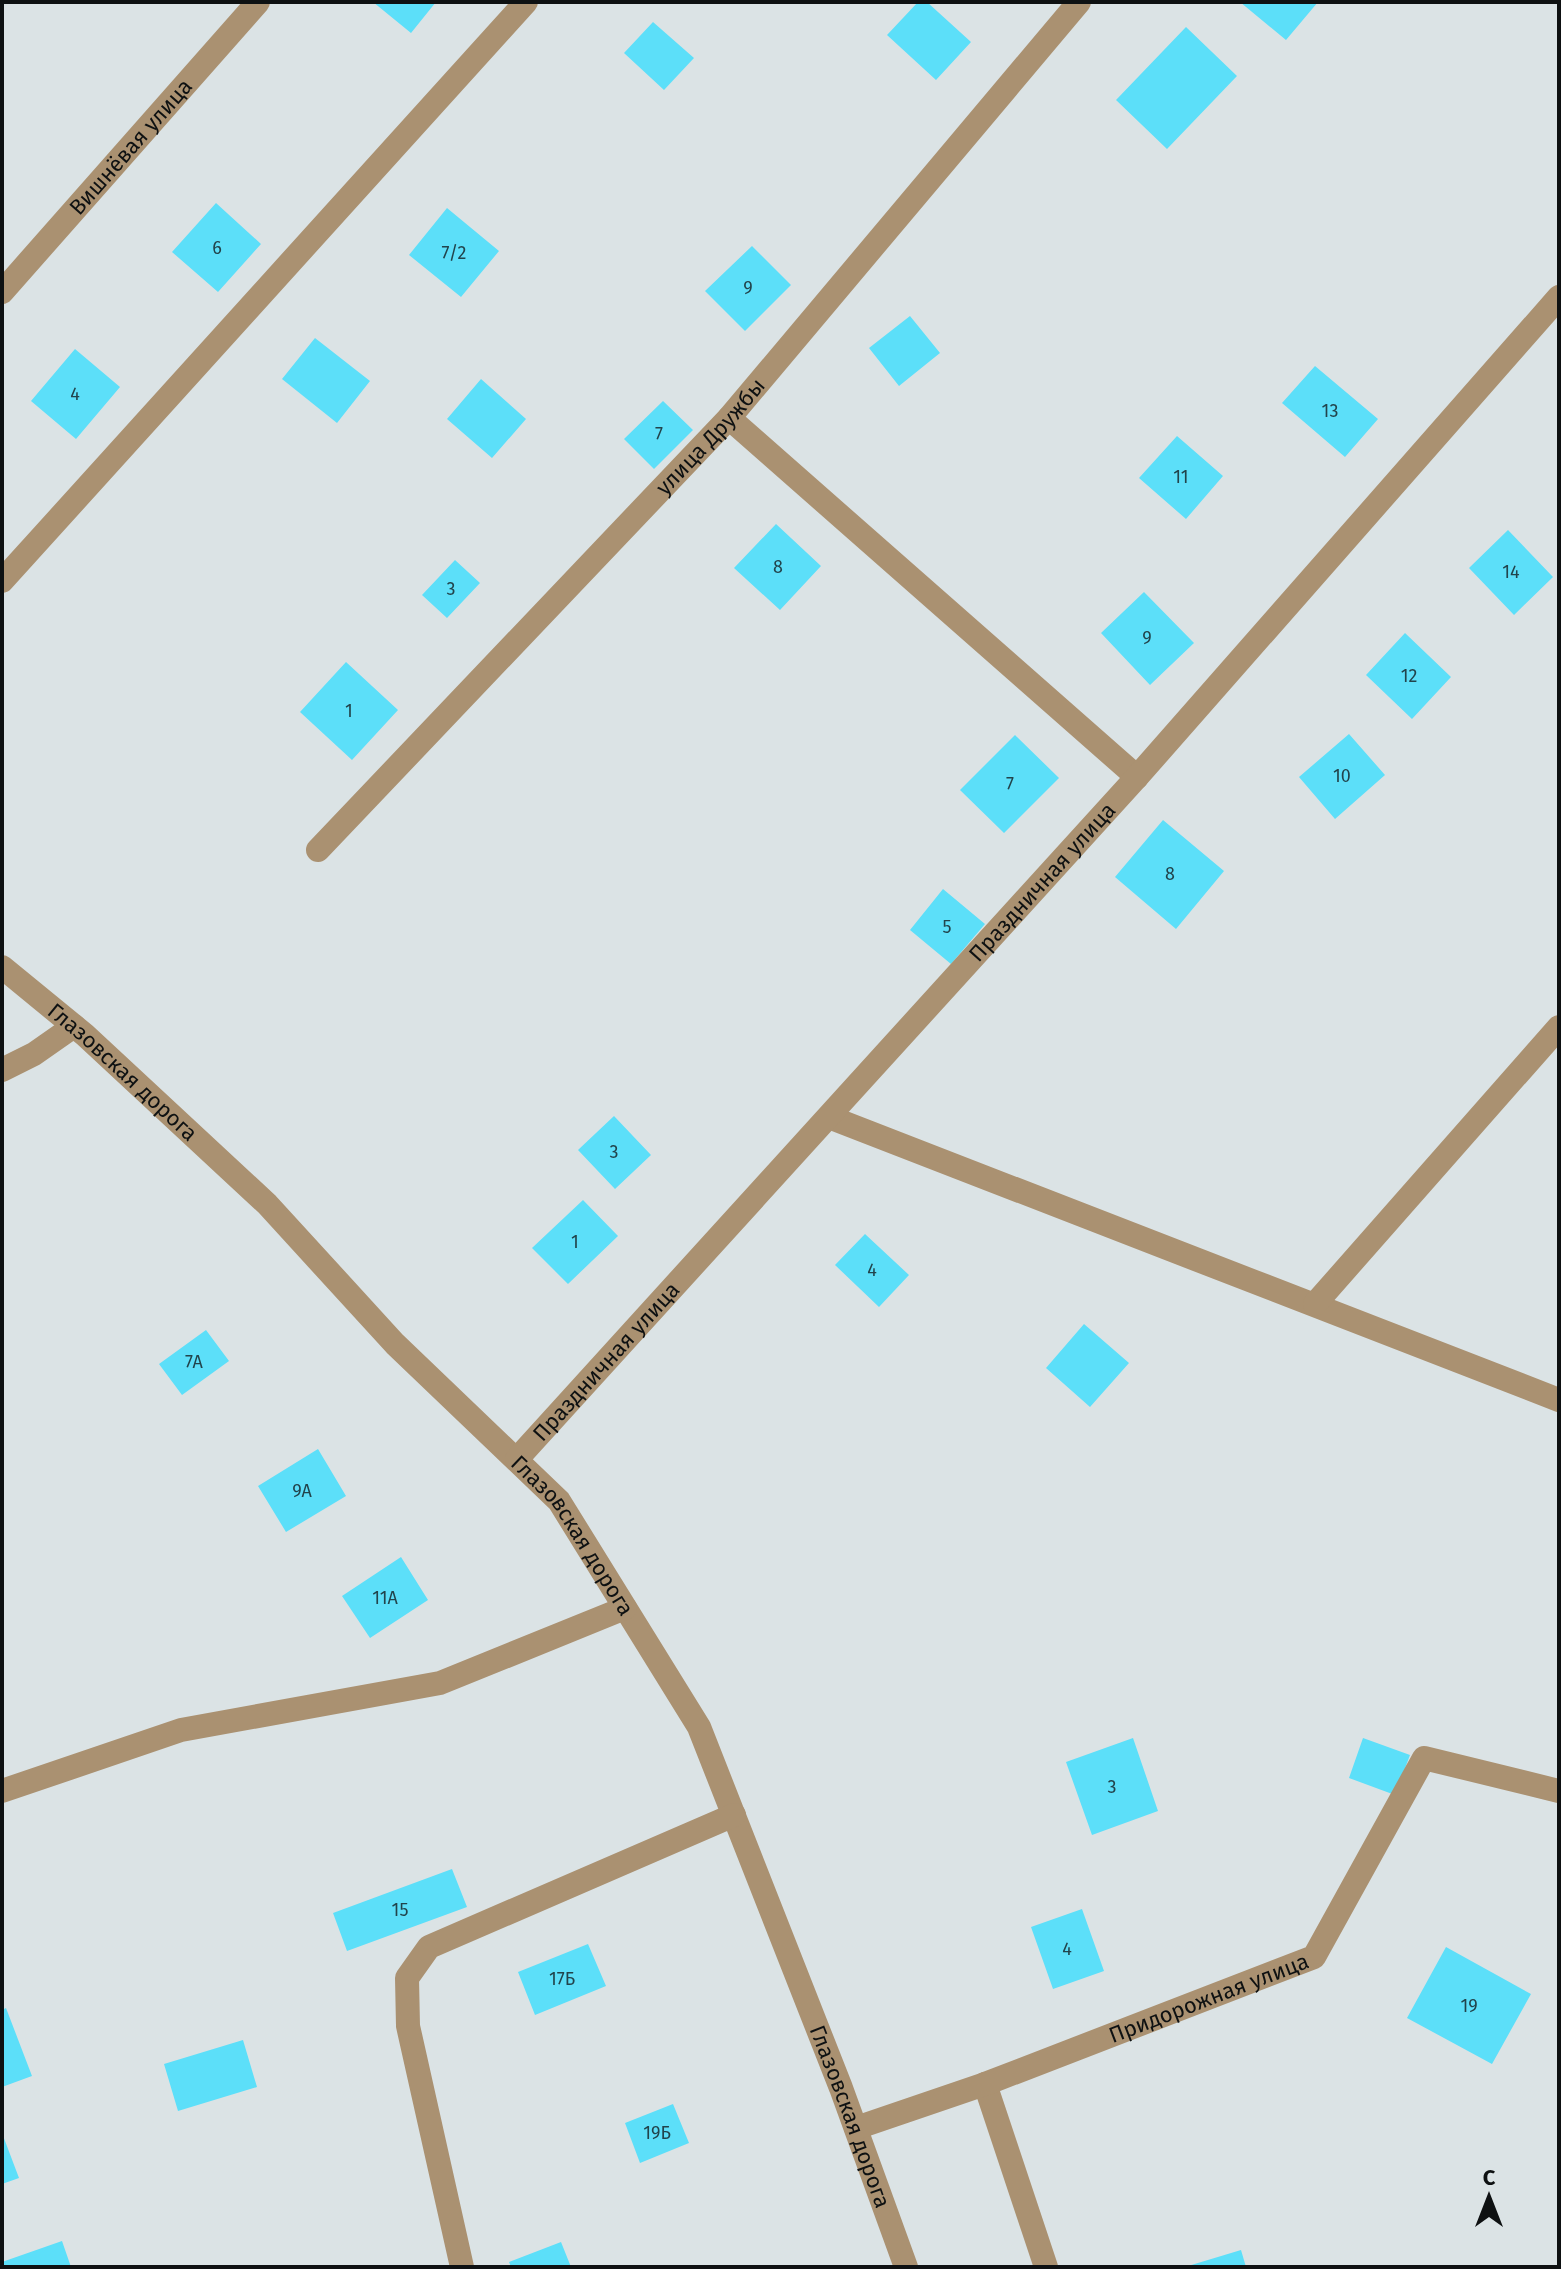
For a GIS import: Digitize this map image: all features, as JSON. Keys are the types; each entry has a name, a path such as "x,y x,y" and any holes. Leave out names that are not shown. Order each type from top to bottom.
{"street":[{"name":"Вишнёвая улица","path":"2,292 258,2"},
{"path":"2,581 526,2"},
{"name":"улица Дружбы","path":"318,850 729,418 1079,2"},
{"name":"Праздничная улица","path":"517,1459 1137,777 1559,297"},
{"path":"729,418 1137,777"},
{"name":"Глазовская дорога","path":"2,967 74,1026 267,1204 395,1344 559,1501 699,1727 856,2128 906,2267"},
{"path":"2,1070 34,1054 74,1026"},
{"path":"1315,1304 1559,1027"},
{"path":"829,1117 1559,1400"},
{"path":"2,1791 181,1730 440,1683 625,1608"},
{"name":"Придорожная улица","path":"856,2128 985,2084 1314,1957 1424,1758 1559,1791"},
{"path":"462,2267 408,2026 407,1978 429,1947 734,1815"},
{"path":"985,2084 1046,2267"}],"building":[{"path":"373,2 436,2 411,33"},
{"path":"918,2 927,2 971,42 936,80 887,35"},
{"path":"1240,2 1318,2 1286,40"},
{"path":"653,22 694,58 664,90 624,53"},
{"path":"1186,27 1237,76 1167,149 1116,100"},
{"path":"216,203 261,244 218,292 172,252"},
{"path":"447,208 499,251 461,297 409,255"},
{"path":"752,246 791,285 745,331 705,291"},
{"path":"910,316 940,353 899,386 869,348"},
{"path":"315,338 370,381 337,423 282,379"},
{"path":"75,349 120,387 76,439 31,401"},
{"path":"1315,366 1378,419 1345,457 1282,403"},
{"path":"481,379 526,419 492,458 447,419"},
{"path":"663,401 693,430 654,469 624,439"},
{"path":"1177,436 1223,476 1186,519 1139,478"},
{"path":"776,524 821,566 780,610 734,568"},
{"path":"1508,530 1553,577 1514,615 1469,568"},
{"path":"455,560 480,583 447,618 422,595"},
{"path":"1144,592 1194,643 1150,685 1101,633"},
{"path":"1405,633 1451,677 1412,719 1366,675"},
{"path":"346,662 398,710 352,760 300,712"},
{"path":"1349,734 1385,775 1335,819 1299,777"},
{"path":"1015,735 1059,778 1004,833 960,790"},
{"path":"1163,820 1224,871 1176,929 1115,877"},
{"path":"943,889 985,924 951,964 910,930"},
{"path":"614,1116 651,1155 615,1189 578,1150"},
{"path":"583,1200 618,1236 568,1284 532,1248"},
{"path":"865,1234 909,1275 879,1307 835,1265"},
{"path":"1084,1324 1129,1363 1090,1407 1046,1368"},
{"path":"206,1330 229,1361 182,1395 159,1364"},
{"path":"318,1449 346,1496 286,1532 258,1486"},
{"path":"401,1557 428,1600 370,1638 342,1596"},
{"path":"1133,1738 1158,1811 1092,1835 1066,1762"},
{"path":"1363,1738 1410,1755 1395,1795 1349,1778"},
{"path":"452,1869 467,1907 347,1951 333,1913"},
{"path":"1082,1909 1104,1971 1053,1989 1031,1927"},
{"path":"588,1944 606,1986 535,2015 518,1972"},
{"path":"1446,1947 1531,1994 1492,2064 1407,2018"},
{"path":"6,2008 32,2076 2,2087 2,2010"},
{"path":"243,2040 257,2087 178,2111 164,2064"},
{"path":"673,2104 689,2143 640,2163 625,2123"},
{"path":"2,2133 19,2178 2,2184"},
{"path":"62,2241 71,2267 2,2267 2,2262"},
{"path":"561,2242 571,2267 511,2267 509,2262"},
{"path":"1241,2250 1246,2267 1188,2267 1188,2266"}]}
